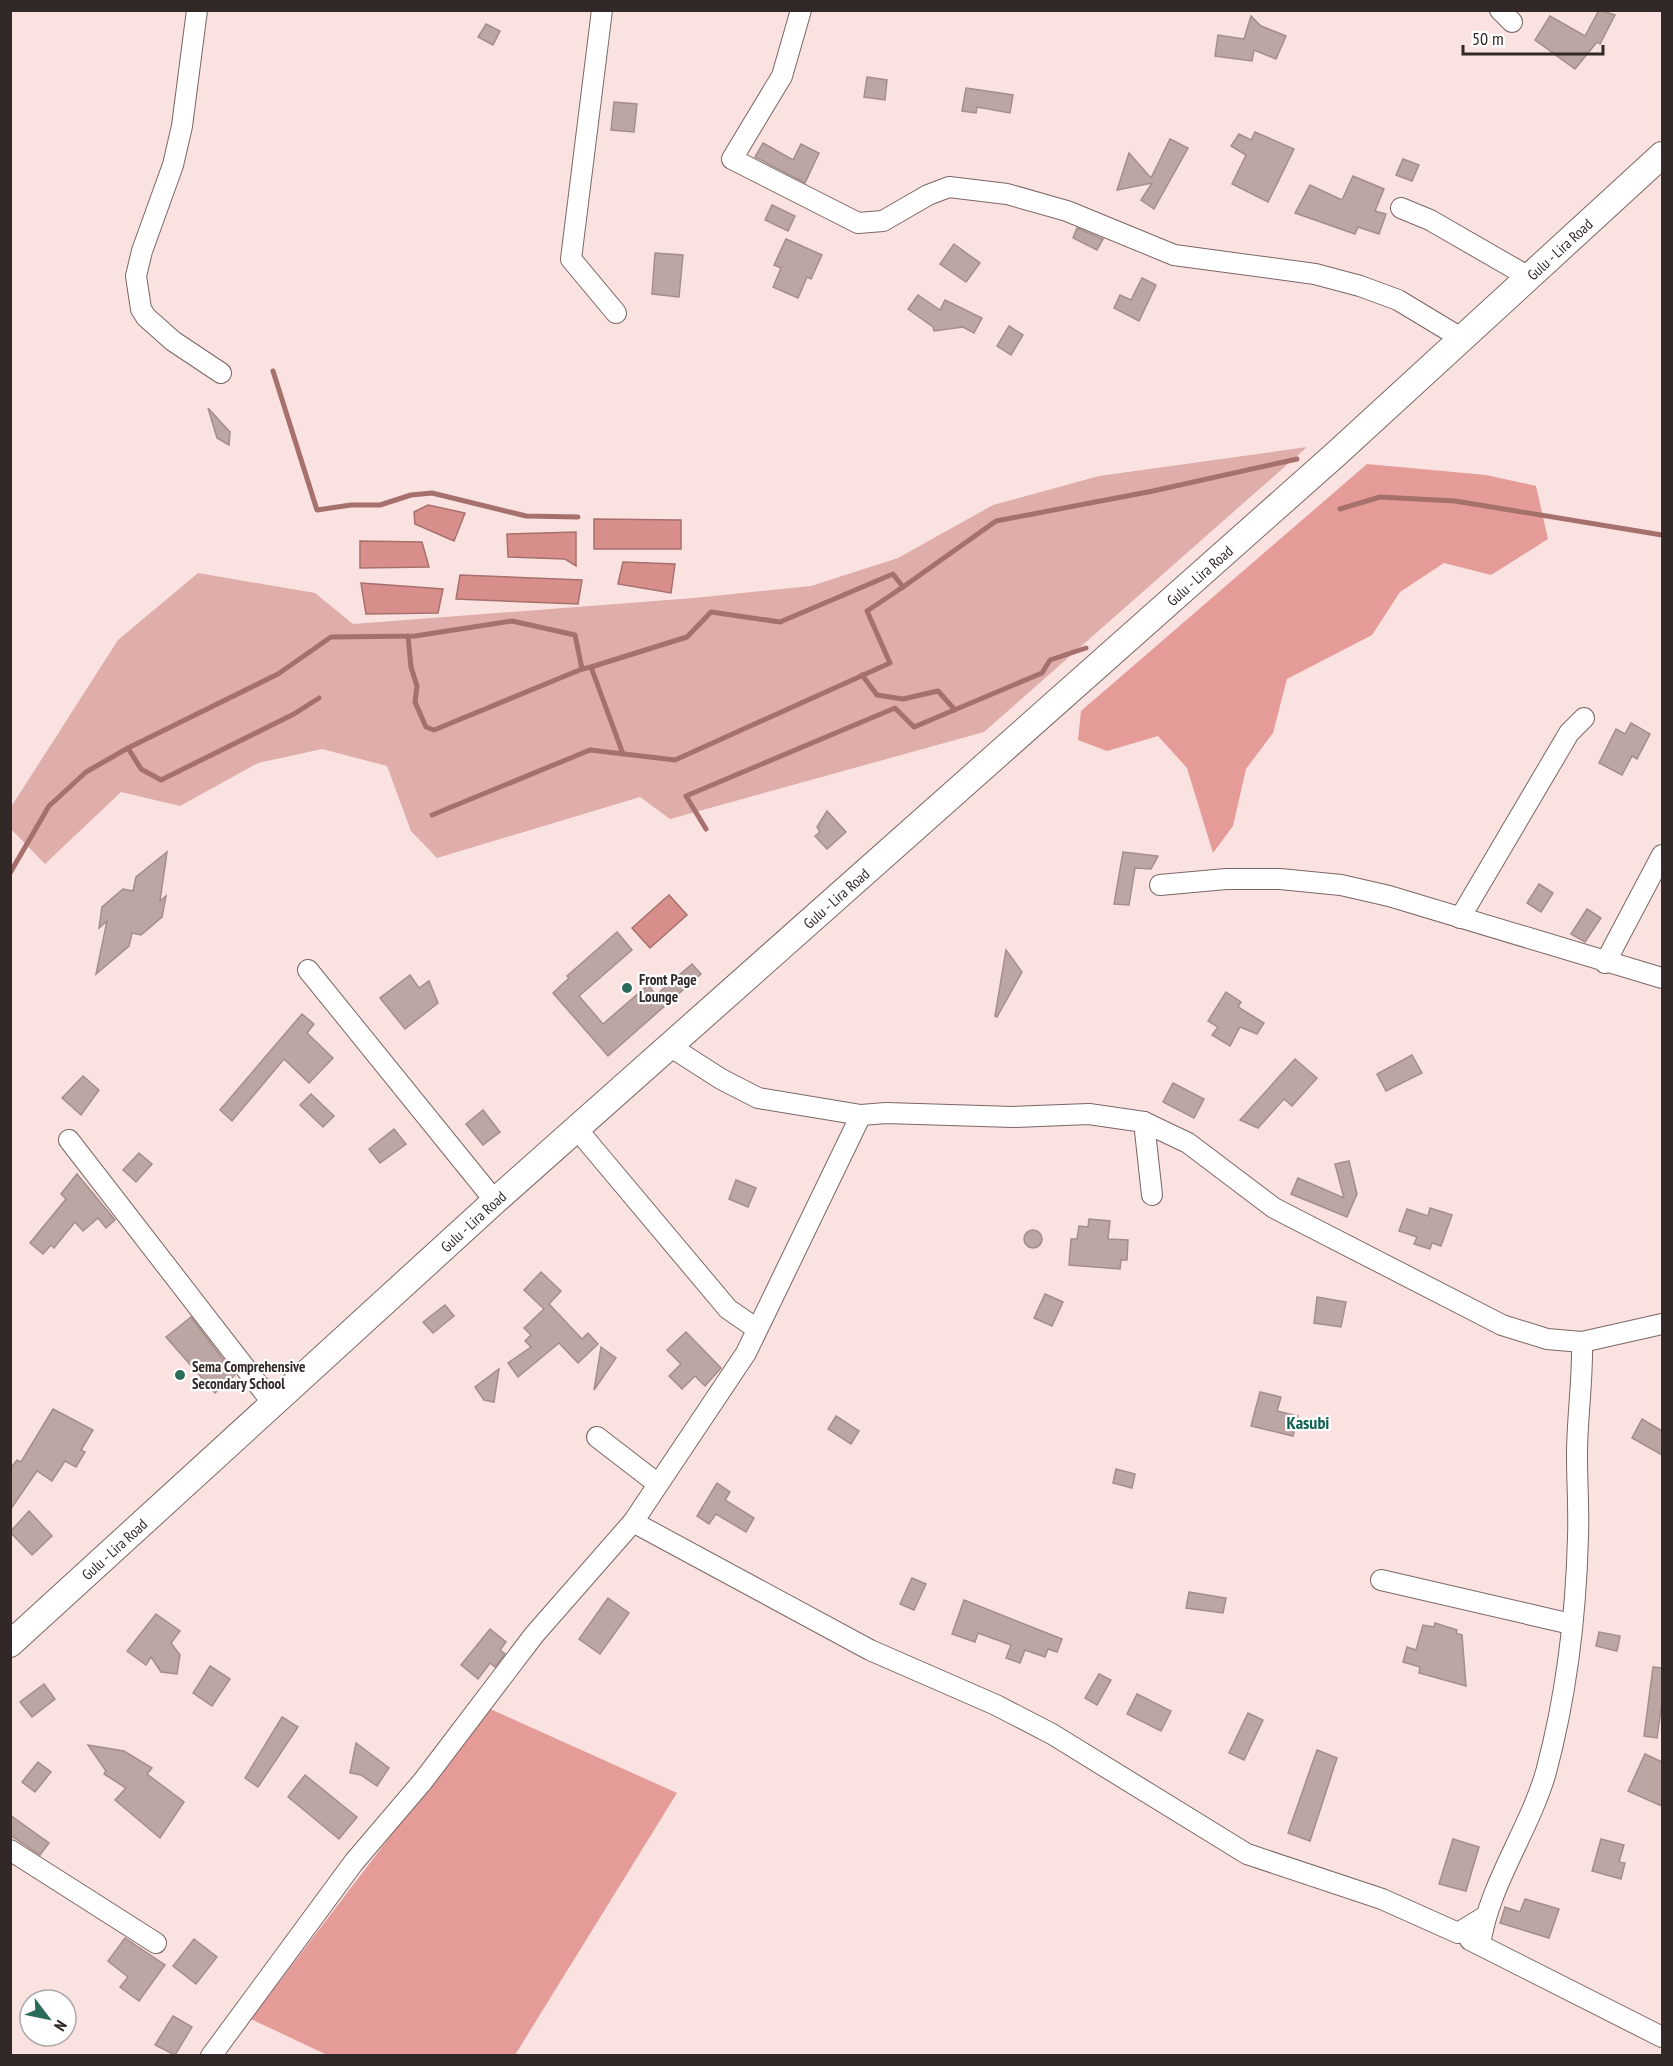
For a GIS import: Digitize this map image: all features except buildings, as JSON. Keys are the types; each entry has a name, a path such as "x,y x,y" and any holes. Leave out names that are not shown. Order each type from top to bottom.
{"main road":[{"name":"Gulu - Lira Road","path":"10,1644 668,1045 1318,470 1662,155"}],"street":[{"path":"197,10 182,126 173,165 142,251 136,276 141,309 146,317 173,341 221,373"},
{"path":"602,10 571,259 616,313"},
{"path":"801,10 782,76 732,159 858,223 883,221 928,195 949,187 1007,194 1067,211 1174,255 1315,274 1360,286 1398,300 1461,338"},
{"path":"1401,207 1431,220 1529,278"},
{"path":"1460,918 1569,733 1584,718"},
{"path":"1605,963 1662,855"},
{"path":"1160,885 1226,879 1280,879 1341,885 1389,896 1605,963 1662,978"},
{"path":"308,970 495,1201"},
{"path":"668,1045 721,1079 758,1098 861,1115 886,1113 1013,1117 1089,1114 1144,1122 1188,1143 1274,1208 1477,1314 1524,1334 1547,1339 1582,1342 1662,1324"},
{"path":"212,2055 354,1862 423,1781 534,1635 633,1522 735,1370 861,1115"},
{"path":"1144,1122 1152,1195"},
{"path":"576,1128 728,1309 757,1329"},
{"path":"69,1140 274,1405"},
{"path":"1479,1945 1484,1917 1517,1848 1545,1774 1563,1695 1578,1553 1577,1456 1583,1374 1582,1342"},
{"path":"597,1437 658,1484"},
{"path":"633,1522 870,1650 996,1704 1052,1734 1247,1854 1382,1899 1458,1933 1662,2037"},
{"path":"1381,1580 1571,1624"},
{"path":"10,1850 156,1943"},
{"path":"1458,1933 1484,1917"}],"shaded area":[{"path":"1307,447 984,732 670,819 640,797 437,858 411,831 387,766 322,749 258,763 180,806 121,792 45,864 11,829 11,807 118,640 198,573 315,593 353,624 694,598 811,586 898,558 993,505 1099,476"},
{"path":"1367,464 1486,475 1536,486 1548,539 1491,575 1444,563 1400,592 1372,635 1287,679 1273,733 1246,769 1233,826 1213,853 1187,768 1158,736 1107,751 1078,740 1081,711"},
{"path":"428,505 465,513 454,541 415,524 414,512"},
{"path":"594,519 681,520 681,549 594,549"},
{"path":"576,532 576,566 565,559 508,557 507,534"},
{"path":"360,541 422,542 429,567 360,568"},
{"path":"623,562 675,564 671,593 618,584"},
{"path":"460,575 582,580 578,604 456,599"},
{"path":"361,583 443,589 438,613 366,614"},
{"path":"669,895 687,915 650,948 632,928"},
{"path":"488,1708 677,1793 515,2055 327,2055 251,2019"}],"waterway":[{"path":"273,371 317,510 351,505 380,505 411,495 432,493 526,516 578,517"},
{"path":"10,873 49,806 86,772 128,748 278,674 331,637 415,636 512,621 575,635 582,669 687,637 711,612 780,622 893,574 903,587 996,521 1153,491 1297,459"},
{"path":"1340,509 1380,497 1455,501 1662,535"},
{"path":"432,815 590,750 675,760 890,663 867,611 903,587"},
{"path":"408,636 411,667 417,686 415,702 426,727 434,730 582,669"},
{"path":"706,829 686,796 895,708 914,727 1042,673 1050,660 1086,648"},
{"path":"591,667 623,754"},
{"path":"862,675 877,695 903,699 938,691 955,710"},
{"path":"128,748 141,769 161,780 294,714 319,698"}],"place":[{"name":"Front Page Lounge","path":"627,988"},
{"name":"Sema Comprehensive Secondary School","path":"180,1375"}],"district":[{"name":"Kasubi","path":"1308,1422"}]}
